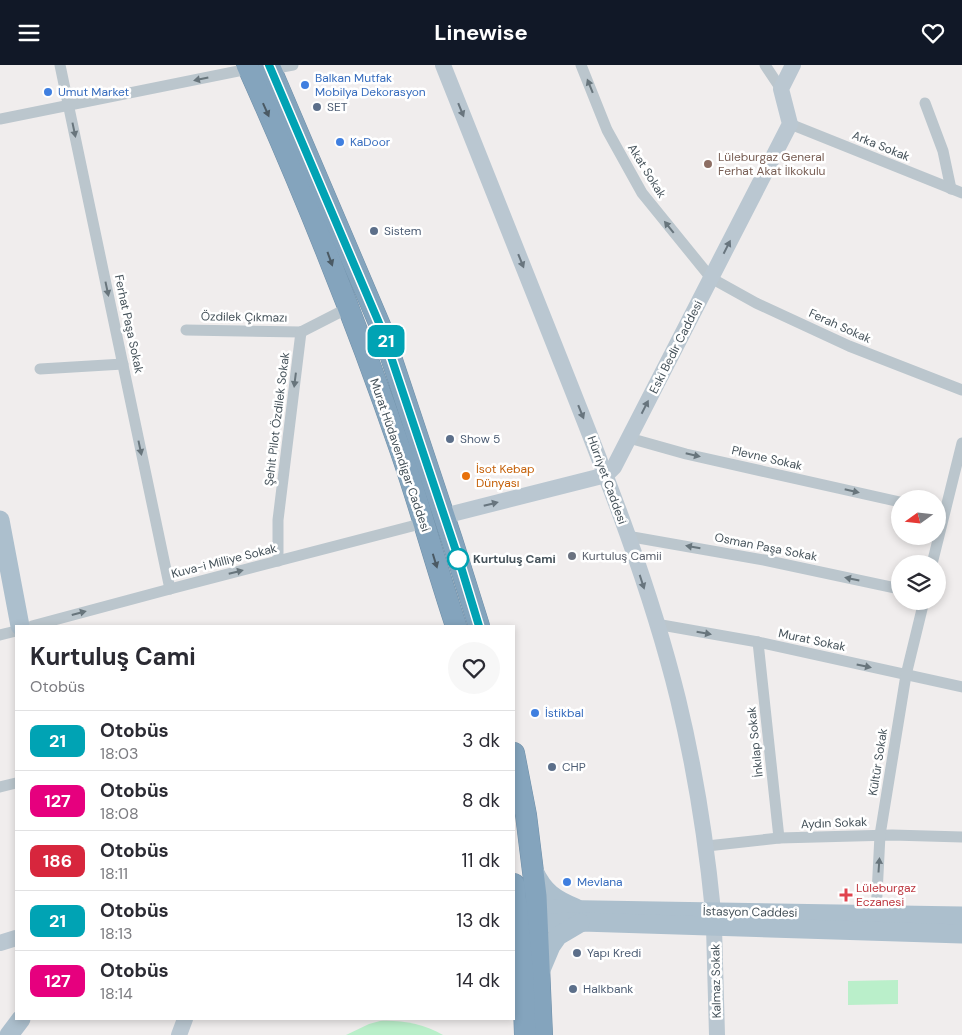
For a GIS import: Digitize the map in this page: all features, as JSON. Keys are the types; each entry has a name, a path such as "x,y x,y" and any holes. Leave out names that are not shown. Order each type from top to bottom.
{"highway":[{"name":"Murat Hüdavendigar Caddesi","path":"248,67 323,241 348,308 402,454 456,625"},
{"name":"Murat Hüdavendigar Caddesi","path":"270,67 382,330 479,625"},
{"path":"515,758 534,871 523,916"},
{"path":"515,888 523,916 542,1035"},
{"path":"524,1035 531,975"}],"main road":[{"path":"0,520 20,625"},
{"path":"515,954 531,975 558,936 581,916 546,891 540,884 534,871"},
{"name":"İstasyon Caddesi","path":"523,916 875,923 962,934"},
{"name":"İstasyon Caddesi","path":"875,923 962,916"},
{"path":"9,1035 20,1020"}],"street":[{"name":"Ferhat Paşa Sokak","path":"60,65 170,589"},
{"path":"270,67 293,65"},
{"name":"Hürriyet Caddesi","path":"443,65 606,475 656,624 678,697 690,750 707,846 714,919"},
{"name":"Akat Sokak","path":"581,65 607,130 642,193 711,278"},
{"path":"765,65 781,89 790,124"},
{"path":"781,89 793,65"},
{"path":"0,119 248,67"},
{"path":"925,103 957,191"},
{"name":"Eski Bedir Caddesi","path":"606,475 614,467 630,438 790,124"},
{"name":"Arka Sokak","path":"790,124 957,191"},
{"name":"Ferah Sokak","path":"711,278 756,303 849,346 962,390"},
{"path":"301,332 348,308"},
{"name":"Özdilek Çıkmazı","path":"186,330 301,332"},
{"name":"Şehit Pilot Özdilek Sokak","path":"278,561 278,520 301,332"},
{"path":"40,369 123,364"},
{"name":"Plevne Sokak","path":"630,438 686,454 891,500"},
{"path":"946,495 962,443"},
{"path":"444,516 606,475"},
{"name":"Kuva-i Milliye Sokak","path":"36,625 424,523"},
{"name":"Osman Paşa Sokak","path":"627,536 764,560 891,587"},
{"name":"Kültür Sokak","path":"875,923 880,835 906,675 922,610"},
{"name":"Murat Sokak","path":"656,624 758,642 962,687"},
{"path":"0,635 15,631"},
{"name":"İnkılap Sokak","path":"758,642 779,839"},
{"path":"0,787 15,783"},
{"name":"Aydın Sokak","path":"707,846 779,839 880,835 962,837"},
{"name":"Kalmaz Sokak","path":"714,919 716,1035"},
{"path":"0,943 15,938"},
{"path":"179,1035 185,1020"}],"green space":[{"path":"898,980 898,1004 848,1005 848,981"},
{"path":"380,1021 412,1024 428,1028 443,1035 346,1035"}],"bus line":[{"name":"21","path":"269,65 382,330 458,557 479,625"}],"place":[{"name":"Balkan Mutfak Mobilya Dekorasyon","path":"305,85"},
{"name":"Umut Market","path":"48,92"},
{"name":"SET","path":"317,107"},
{"name":"KaDoor","path":"340,142"},
{"name":"Lüleburgaz General Ferhat Akat İlkokulu","path":"708,164"},
{"name":"Sistem","path":"374,231"},
{"name":"Show 5","path":"450,439"},
{"name":"İsot Kebap Dünyası","path":"466,476"},
{"name":"Kurtuluş Camii","path":"572,556"},
{"name":"Kurtuluş Cami","path":"458,559"},
{"name":"İstikbal","path":"535,713"},
{"name":"CHP","path":"552,767"},
{"name":"Mevlana","path":"567,882"},
{"name":"Lüleburgaz Eczanesi","path":"846,895"},
{"name":"Yapı Kredi","path":"577,953"},
{"name":"Halkbank","path":"573,989"}]}
